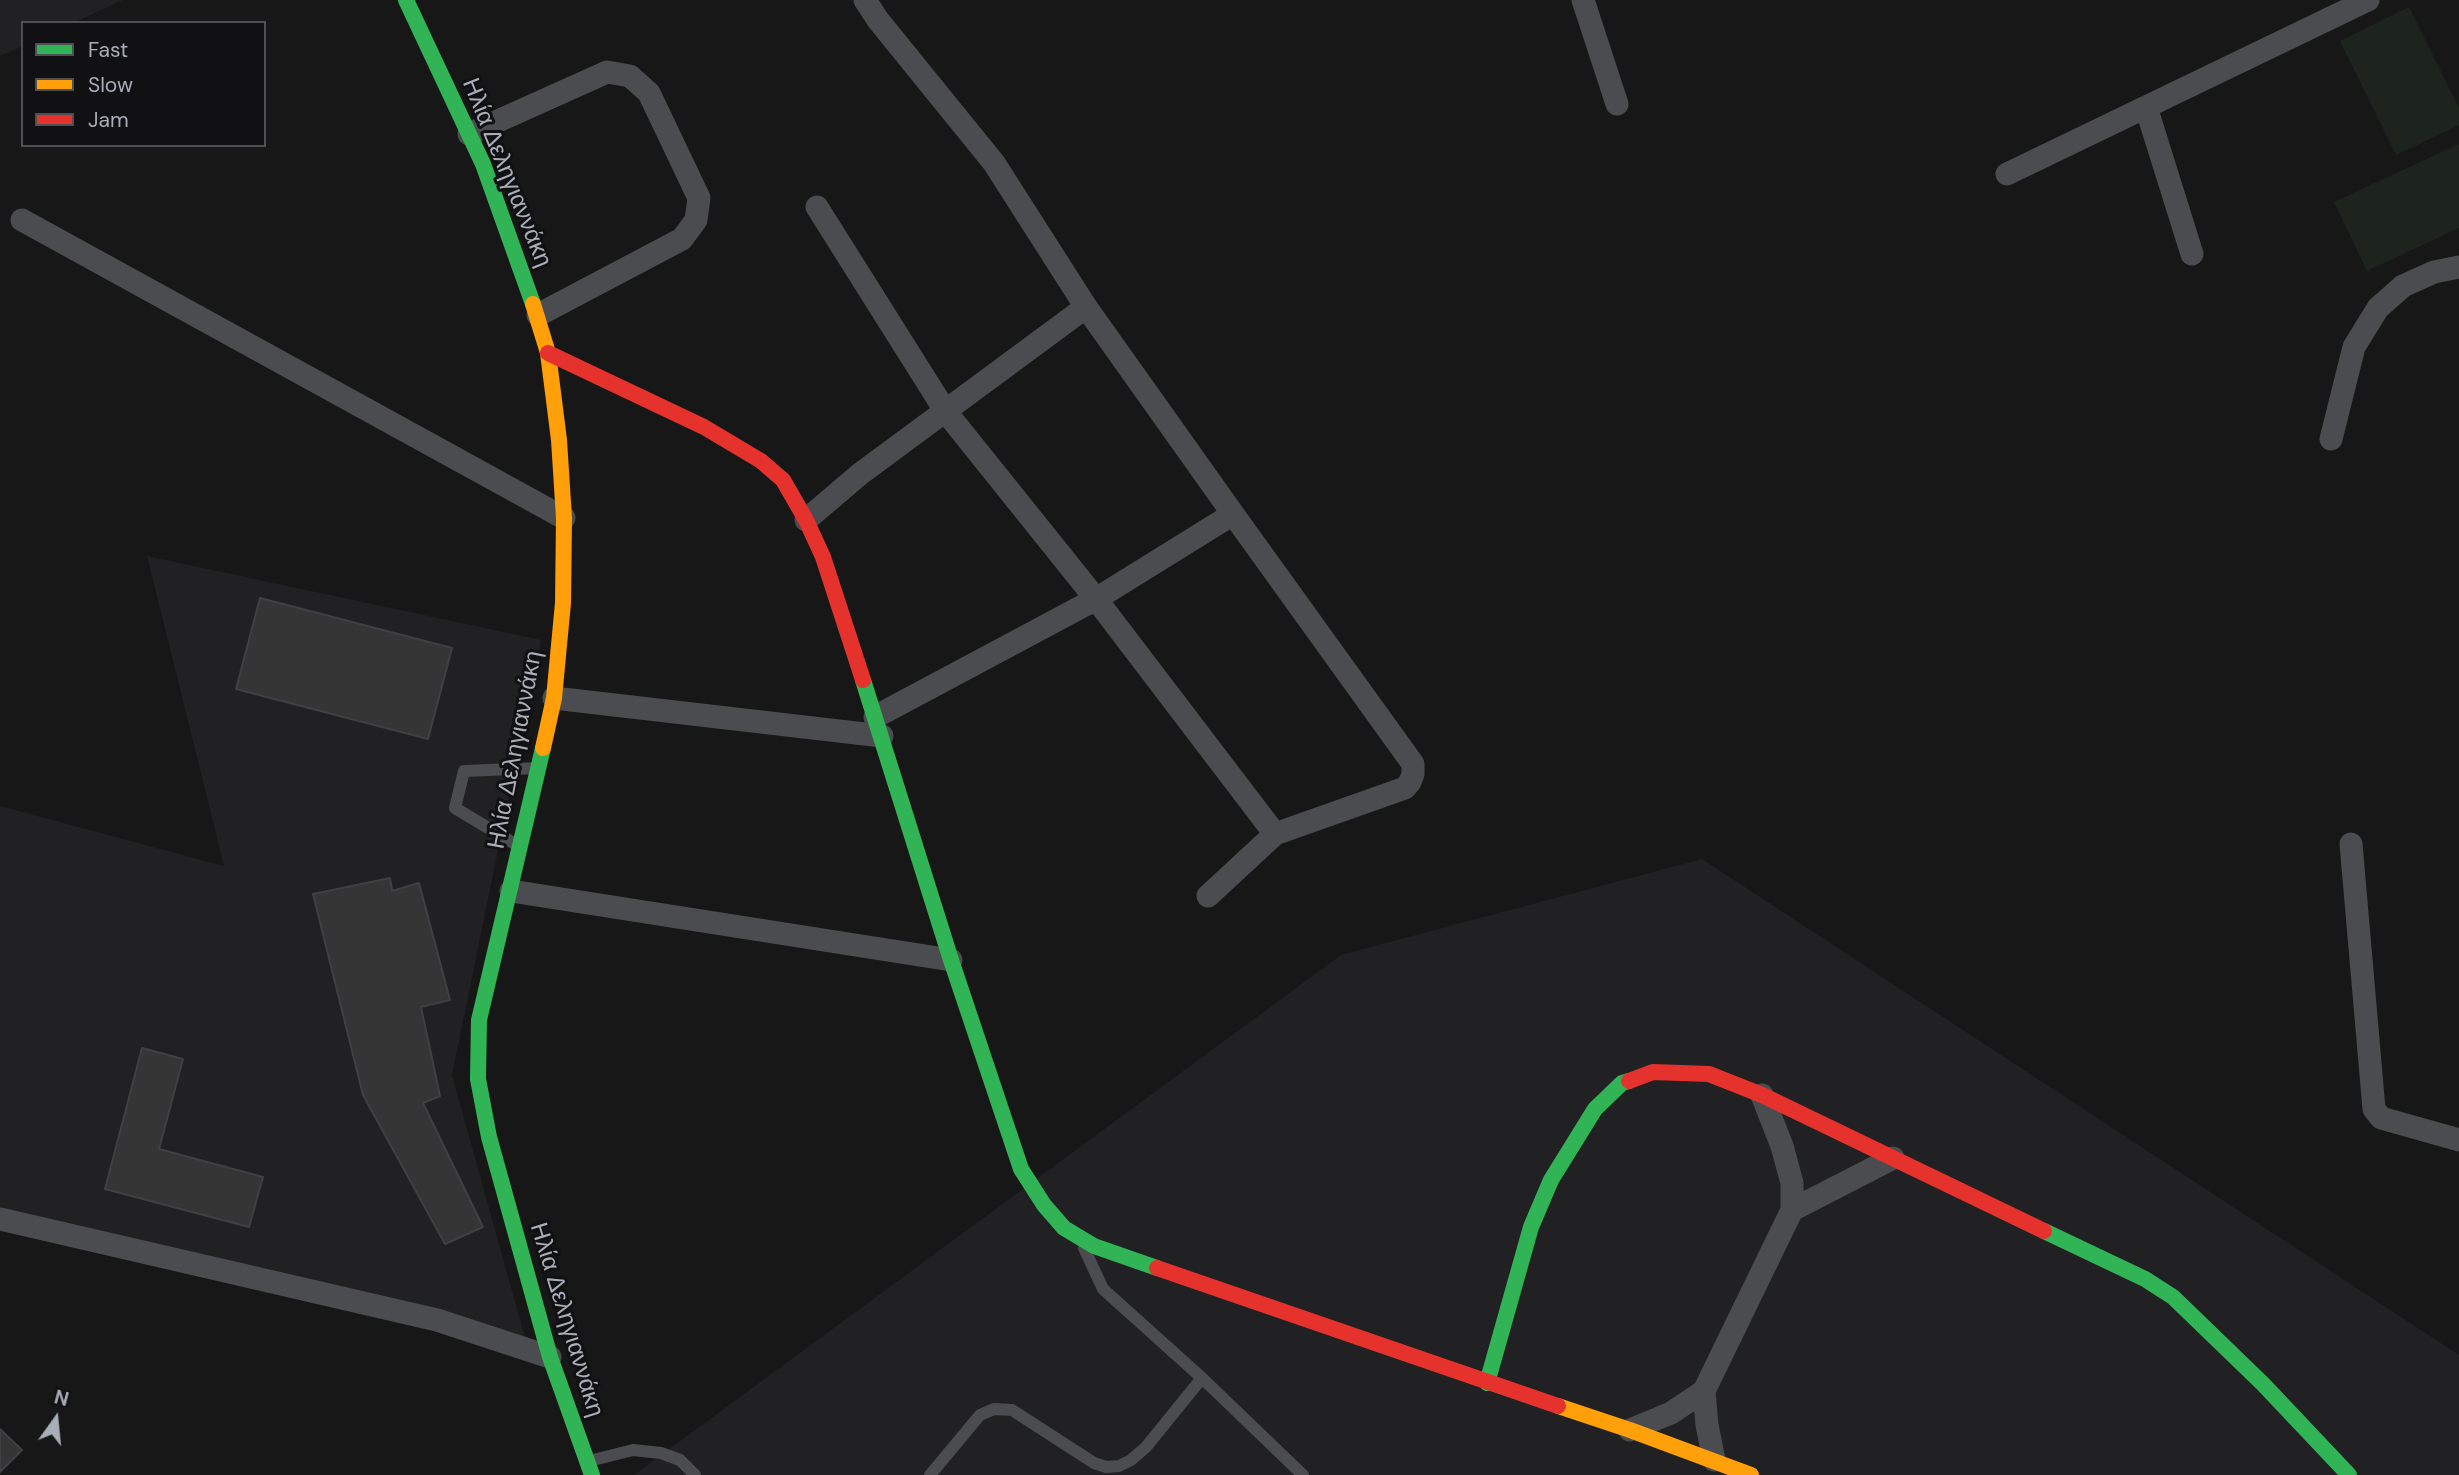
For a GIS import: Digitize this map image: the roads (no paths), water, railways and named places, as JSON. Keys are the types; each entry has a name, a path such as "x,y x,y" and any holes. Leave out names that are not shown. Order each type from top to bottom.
{"street":[{"name":"Ηλία Δεληγιαννάκη","path":"406,0 487,176 538,315 548,353 559,440 564,518 563,603 554,698 479,1020 478,1079 489,1137 550,1357 590,1468"},
{"path":"865,0 994,163 1086,307 1413,764 1413,774 1405,788 1275,834 1208,896"},
{"path":"1583,0 1617,104"},
{"path":"2007,174 2368,0"},
{"path":"469,134 607,72 630,76 649,93 699,198 696,220 682,239 538,315"},
{"path":"2146,107 2192,254"},
{"path":"817,207 946,412 1096,599 1275,834"},
{"path":"22,220 564,518"},
{"path":"2331,439 2354,347 2378,308 2403,286 2434,272 2459,267"},
{"path":"806,520 860,474 1086,307"},
{"path":"548,353 704,427 753,455 783,480 823,556 951,960 1021,1169 1044,1205 1064,1227 1094,1246 1487,1384 1630,1430 1751,1475"},
{"path":"554,698 879,727 1096,599 1233,514"},
{"path":"2351,844 2374,1109 2381,1118 2459,1140"},
{"path":"511,891 951,960"},
{"path":"1487,1384 1531,1227 1551,1180 1595,1109 1622,1083 1653,1072 1709,1074 1762,1095 2145,1279 2164,1291 2263,1384 2349,1475"},
{"path":"1630,1430 1671,1413 1704,1391 1792,1210 1792,1183 1786,1158 1762,1095"},
{"path":"1792,1210 1893,1158"},
{"path":"0,1219 437,1320 550,1357"},
{"path":"1704,1391 1714,1460"}],"lane":[{"path":"521,847 455,808 464,771 538,768"},
{"path":"1080,1238 1096,1279 1103,1289 1202,1378 1303,1475"},
{"path":"930,1475 980,1415 994,1409 1012,1410 1094,1463 1106,1467 1119,1466 1146,1447 1202,1378"},
{"path":"590,1468 633,1450 661,1452 680,1460 695,1475"}]}
